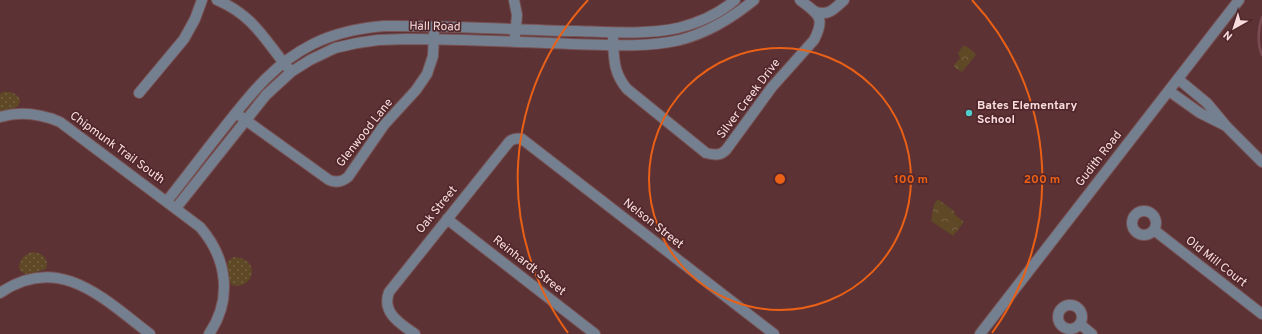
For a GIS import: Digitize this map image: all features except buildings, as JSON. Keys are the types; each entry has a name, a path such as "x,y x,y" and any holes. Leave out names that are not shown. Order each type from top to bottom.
{"street":[{"path":"139,93 184,39 195,19 202,0"},
{"path":"217,0 227,4 246,17 259,30 291,72"},
{"path":"514,0 517,15 515,29 516,42"},
{"name":"Hall Road","path":"167,201 256,87 283,63 314,44 329,37 347,32 384,26 646,32 679,28 716,13 735,0"},
{"name":"Hall Road","path":"176,208 266,95 291,72 310,60 335,48 378,40 434,39 649,45 681,40 701,33 724,22 754,0"},
{"path":"800,0 820,14 827,13 844,0"},
{"name":"Gudith Road","path":"980,334 1239,0"},
{"name":"Silver Creek Drive","path":"613,32 614,61 616,71 620,80 627,89 706,153 718,155 726,150 772,87 814,40 820,21 814,11"},
{"name":"Glenwood Lane","path":"236,113 328,180 337,182 344,180 348,177 384,125 424,80 433,56 434,27"},
{"path":"1178,79 1207,103 1227,127 1262,162"},
{"path":"1169,91 1200,113 1227,127"},
{"name":"Chipmunk Trail South","path":"2,117 36,114 60,122 167,201"},
{"name":"Oak Street","path":"415,334 394,318 389,311 387,296 391,289 509,142 515,138"},
{"name":"Nelson Street","path":"515,138 522,139 774,334"},
{"path":"167,201 193,221 208,236 218,255 223,272 223,302 219,314 208,334"},
{"name":"Reinhardt Street","path":"447,219 595,334"},
{"name":"Old Mill Court","path":"1154,230 1262,314"},
{"path":"0,294 8,288 21,282 36,278 48,277 63,279 77,283 93,291 150,334"},
{"path":"1080,324 1092,334"}],"green space":[{"path":"963,46 966,46 976,55 962,72 955,68 954,65 960,58 958,53"},
{"path":"3,92 10,92 18,97 20,101 16,108 0,111 0,94"},
{"path":"938,199 955,212 954,214 964,222 953,236 931,221 934,204"},
{"path":"31,252 44,256 47,265 46,269 27,275 19,269 19,266 22,259"},
{"path":"234,257 243,259 249,263 251,268 252,274 250,279 240,286 232,285 229,281 227,264 229,260"}],"waterway":[{"path":"1262,17 1259,36 1259,46 1262,55"}],"place":[{"name":"Bates Elementary School","path":"969,113"}]}
